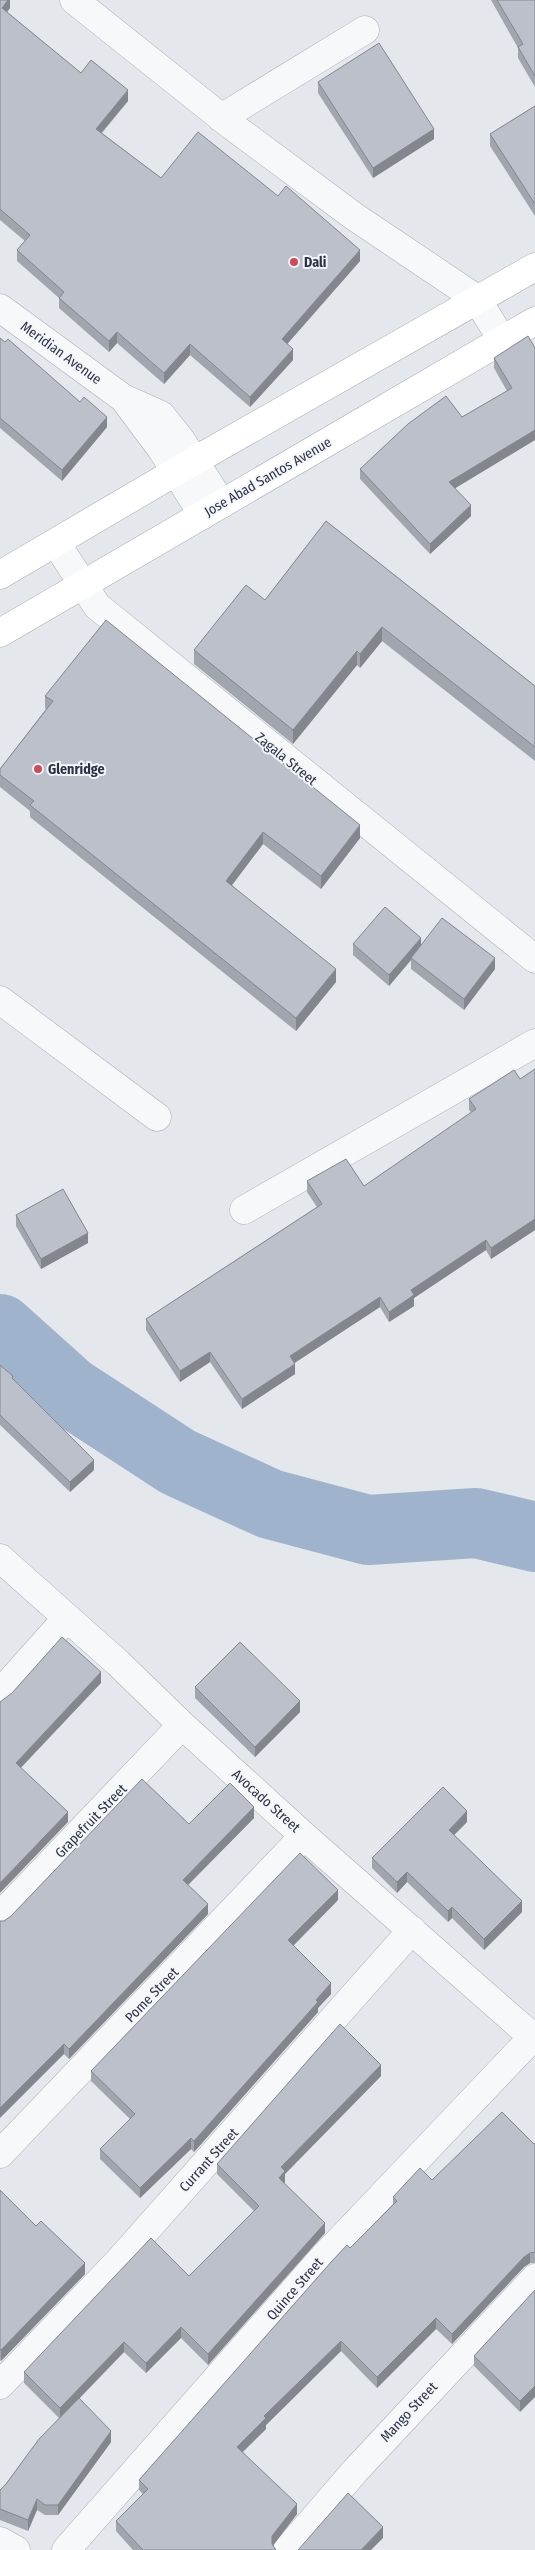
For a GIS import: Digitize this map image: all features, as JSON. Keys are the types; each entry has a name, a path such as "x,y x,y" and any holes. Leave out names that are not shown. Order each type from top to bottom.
{"main road":[{"path":"0,575 185,466 535,267"},
{"name":"Jose Abad Santos Avenue","path":"0,633 535,321"}],"street":[{"path":"74,0 221,118 355,217 477,299 502,340"},
{"path":"221,118 365,30"},
{"name":"Meridian Avenue","path":"4,317 123,398 161,415 185,466 213,510"},
{"name":"Zagala Street","path":"56,543 97,606 535,959"},
{"path":"0,1000 158,1117"},
{"path":"244,1210 535,1043"},
{"name":"Avocado Street","path":"0,1558 118,1663 182,1725 304,1836 534,2038"},
{"path":"0,1693 67,1618"},
{"name":"Grapefruit Street","path":"0,1916 182,1725"},
{"name":"Pome Street","path":"0,2154 304,1836"},
{"name":"Currant Street","path":"0,2385 117,2263 412,1930"},
{"name":"Quince Street","path":"66,2550 320,2261 534,2038"},
{"name":"Mango Street","path":"288,2550 355,2471 535,2278"},
{"path":"0,2541 16,2550"}],"building":[{"path":"0,0 8,0 2,8 81,73 91,60 128,90 96,129 161,178 198,132 278,196 286,186 360,250 282,339 293,349 250,397 190,344 164,373 117,332 109,341 59,298 64,292 17,250 30,235 0,209"},
{"path":"497,0 535,0 535,76 518,47 523,44"},
{"path":"379,43 434,129 373,168 318,82"},
{"path":"535,106 535,204 490,134"},
{"path":"528,336 535,348 535,430 449,482 471,505 430,544 360,469 408,424 446,396 462,417 512,388 494,358"},
{"path":"0,338 5,342 8,339 80,402 84,397 107,417 62,470 0,418"},
{"path":"326,521 535,686 535,747 382,627 360,654 357,651 293,730 194,650 246,585 265,600"},
{"path":"106,620 360,825 321,876 263,832 226,881 336,969 296,1018 30,805 34,801 0,775 0,769 53,701 45,696"},
{"path":"385,907 421,938 389,975 353,944"},
{"path":"442,918 495,958 464,999 411,958"},
{"path":"535,1069 535,1219 491,1248 486,1240 411,1290 414,1295 389,1312 380,1297 290,1356 295,1364 242,1399 210,1352 180,1371 146,1319 322,1204 307,1181 346,1159 364,1186 476,1109 469,1099 514,1070 520,1079"},
{"path":"63,1189 88,1233 41,1259 16,1215"},
{"path":"0,1365 13,1376 12,1378 94,1460 70,1482 0,1415"},
{"path":"62,1637 101,1672 16,1763 68,1812 0,1883 0,1702 12,1693"},
{"path":"240,1642 300,1701 255,1747 195,1687"},
{"path":"142,1779 189,1824 230,1783 254,1807 183,1880 208,1904 69,2049 64,2044 0,2108 0,1921 4,1921 11,1916"},
{"path":"443,1787 467,1811 449,1830 522,1901 484,1939 452,1907 448,1911 407,1872 397,1882 372,1858"},
{"path":"300,1853 338,1890 288,1940 331,1983 316,2000 318,2002 194,2141 191,2138 140,2188 100,2149 135,2114 91,2071"},
{"path":"340,2024 381,2065 281,2167 285,2171 279,2178 325,2223 208,2354 181,2327 146,2363 124,2342 60,2408 24,2372 151,2238 189,2276 259,2206 217,2164"},
{"path":"502,2112 535,2143 535,2252 524,2257 452,2334 436,2318 377,2377 341,2341 264,2416 266,2418 237,2447 297,2504 272,2536 272,2544 276,2550 143,2550 116,2521 148,2489 139,2480 332,2261 347,2245 350,2248 397,2201 393,2197 420,2168 432,2180"},
{"path":"0,2190 36,2226 41,2221 85,2263 1,2350 0,2349"},
{"path":"535,2290 535,2386 520,2401 474,2356"},
{"path":"79,2398 111,2431 58,2505 45,2505 37,2499 28,2520 0,2509 0,2490 39,2439"},
{"path":"348,2493 383,2527 361,2550 298,2550"}],"waterway":[{"path":"0,1329 69,1391 178,1462 270,1504 368,1530 476,1523 535,1537"}],"place":[{"name":"Dali","path":"294,262"},
{"name":"Glenridge","path":"38,769"}]}
